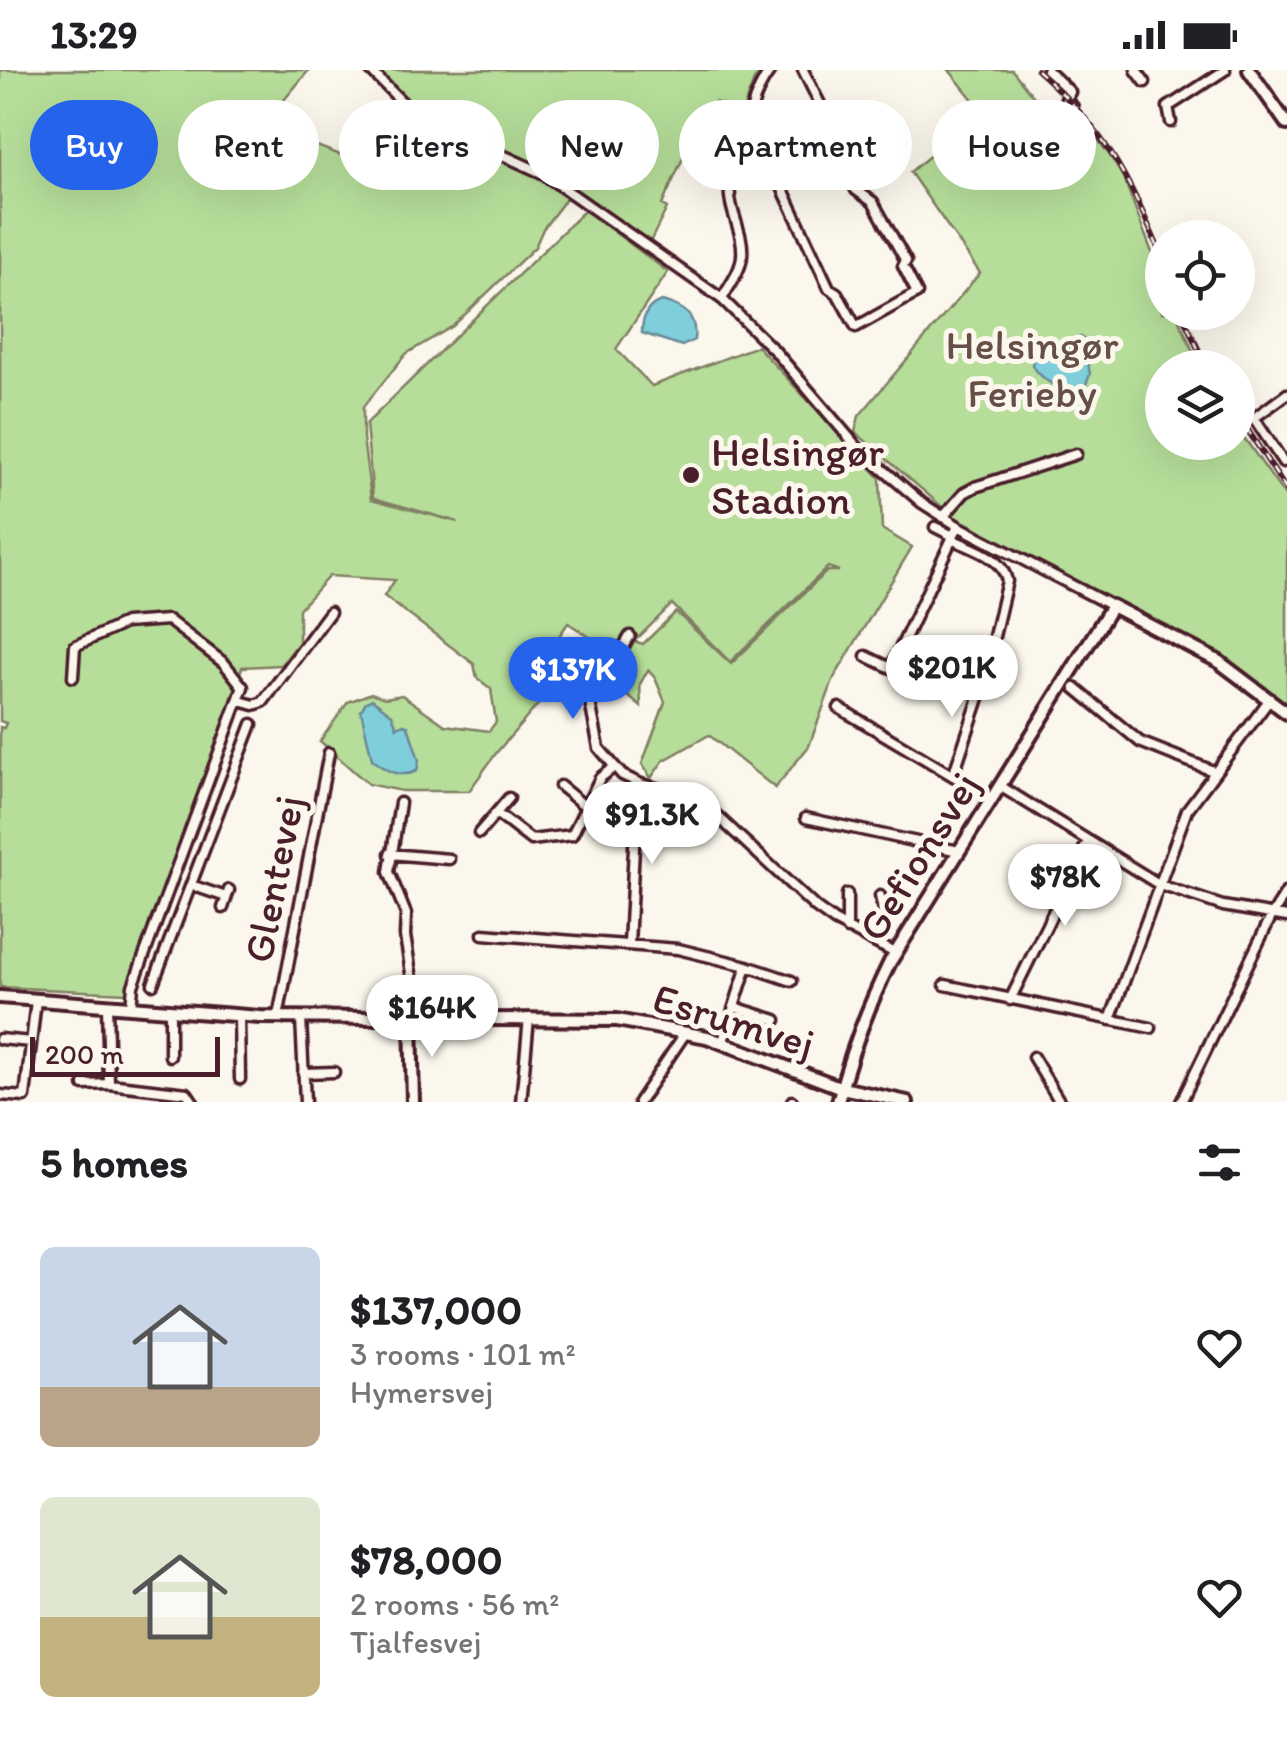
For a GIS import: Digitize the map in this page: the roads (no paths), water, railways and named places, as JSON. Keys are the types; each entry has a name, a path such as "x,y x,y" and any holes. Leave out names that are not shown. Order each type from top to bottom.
{"main road":[{"path":"1250,70 1287,124"},
{"path":"1112,606 1196,648 1287,713"},
{"name":"Gefionsvej","path":"838,1102 873,997 895,953 1112,606"},
{"name":"Esrumvej","path":"0,997 301,1018 617,1020 723,1042 842,1088 905,1102"},
{"path":"411,1018 413,1102"}],"street":[{"path":"370,70 430,122 542,172 722,300 775,351 858,448 922,503 958,526 1112,606"},
{"path":"756,100 762,81 771,70"},
{"path":"803,70 819,100"},
{"path":"1046,70 1070,92 1067,100"},
{"path":"1136,70 1145,82"},
{"path":"1172,122 1168,107 1225,70"},
{"path":"722,300 742,261 743,250 730,208 729,190"},
{"path":"782,190 829,288 837,292 856,327 917,293 903,266 906,261 873,202 856,190"},
{"path":"1283,462 1254,418 1287,394"},
{"path":"943,517 964,493 976,487 1076,454"},
{"path":"866,656 891,668 958,526"},
{"path":"934,527 999,563 1005,571 1007,581 988,662"},
{"path":"240,701 254,705 263,702 330,612"},
{"path":"73,676 75,646 126,624 168,620 224,663 243,687 133,986 131,1007"},
{"path":"630,636 590,702 599,748 614,767 630,781 690,796 706,804 816,908 895,953"},
{"path":"952,776 986,677"},
{"path":"1075,688 1140,742 1213,771"},
{"path":"1110,1020 1187,810 1270,700"},
{"path":"839,708 992,799"},
{"path":"153,984 252,724"},
{"name":"Glentevej","path":"278,1017 330,753"},
{"path":"218,760 236,766"},
{"path":"496,812 531,840 572,835 600,778 614,767"},
{"path":"629,944 636,809 642,785"},
{"path":"560,786 586,806"},
{"path":"1000,786 1160,885 1222,906 1287,917"},
{"path":"479,833 509,798"},
{"path":"400,803 388,872 406,914 411,1018"},
{"path":"806,818 959,851"},
{"path":"1010,1000 1087,842"},
{"path":"390,854 449,859"},
{"path":"174,874 228,894 223,908"},
{"path":"1181,1102 1272,914 1287,891"},
{"path":"847,894 848,929"},
{"path":"880,896 884,914 882,946"},
{"path":"483,934 678,949 792,981"},
{"path":"723,1042 748,966"},
{"path":"945,985 1151,1028"},
{"path":"0,1095 25,1096 36,1000"},
{"path":"107,1005 109,1084"},
{"path":"734,1006 776,1020"},
{"path":"170,1010 170,1056"},
{"path":"239,1015 240,1078"},
{"path":"301,1018 305,1102"},
{"path":"521,1102 529,1018"},
{"path":"639,1102 686,1032"},
{"path":"0,1039 31,1042"},
{"path":"1033,1057 1060,1102"},
{"path":"303,1073 334,1072"},
{"path":"84,1086 109,1084 188,1094 193,1102"}],"water":[{"path":"662,301 687,313 693,324 694,340 682,346 642,333 646,313"},
{"path":"1081,337 1090,374 1083,392 1054,386 1032,365 1034,351 1047,340 1062,343"},
{"path":"372,699 392,714 397,727 408,726 419,760 417,771 393,772 372,759 361,711"}],"railway":[{"path":"1037,70 1098,134 1145,220"},
{"path":"1189,330 1199,350"},
{"path":"1255,441 1287,491"}],"place":[{"name":"Helsingør Stadion","path":"691,475"}],"park label":[{"name":"Helsingør Ferieby","path":"1032,368"}]}
